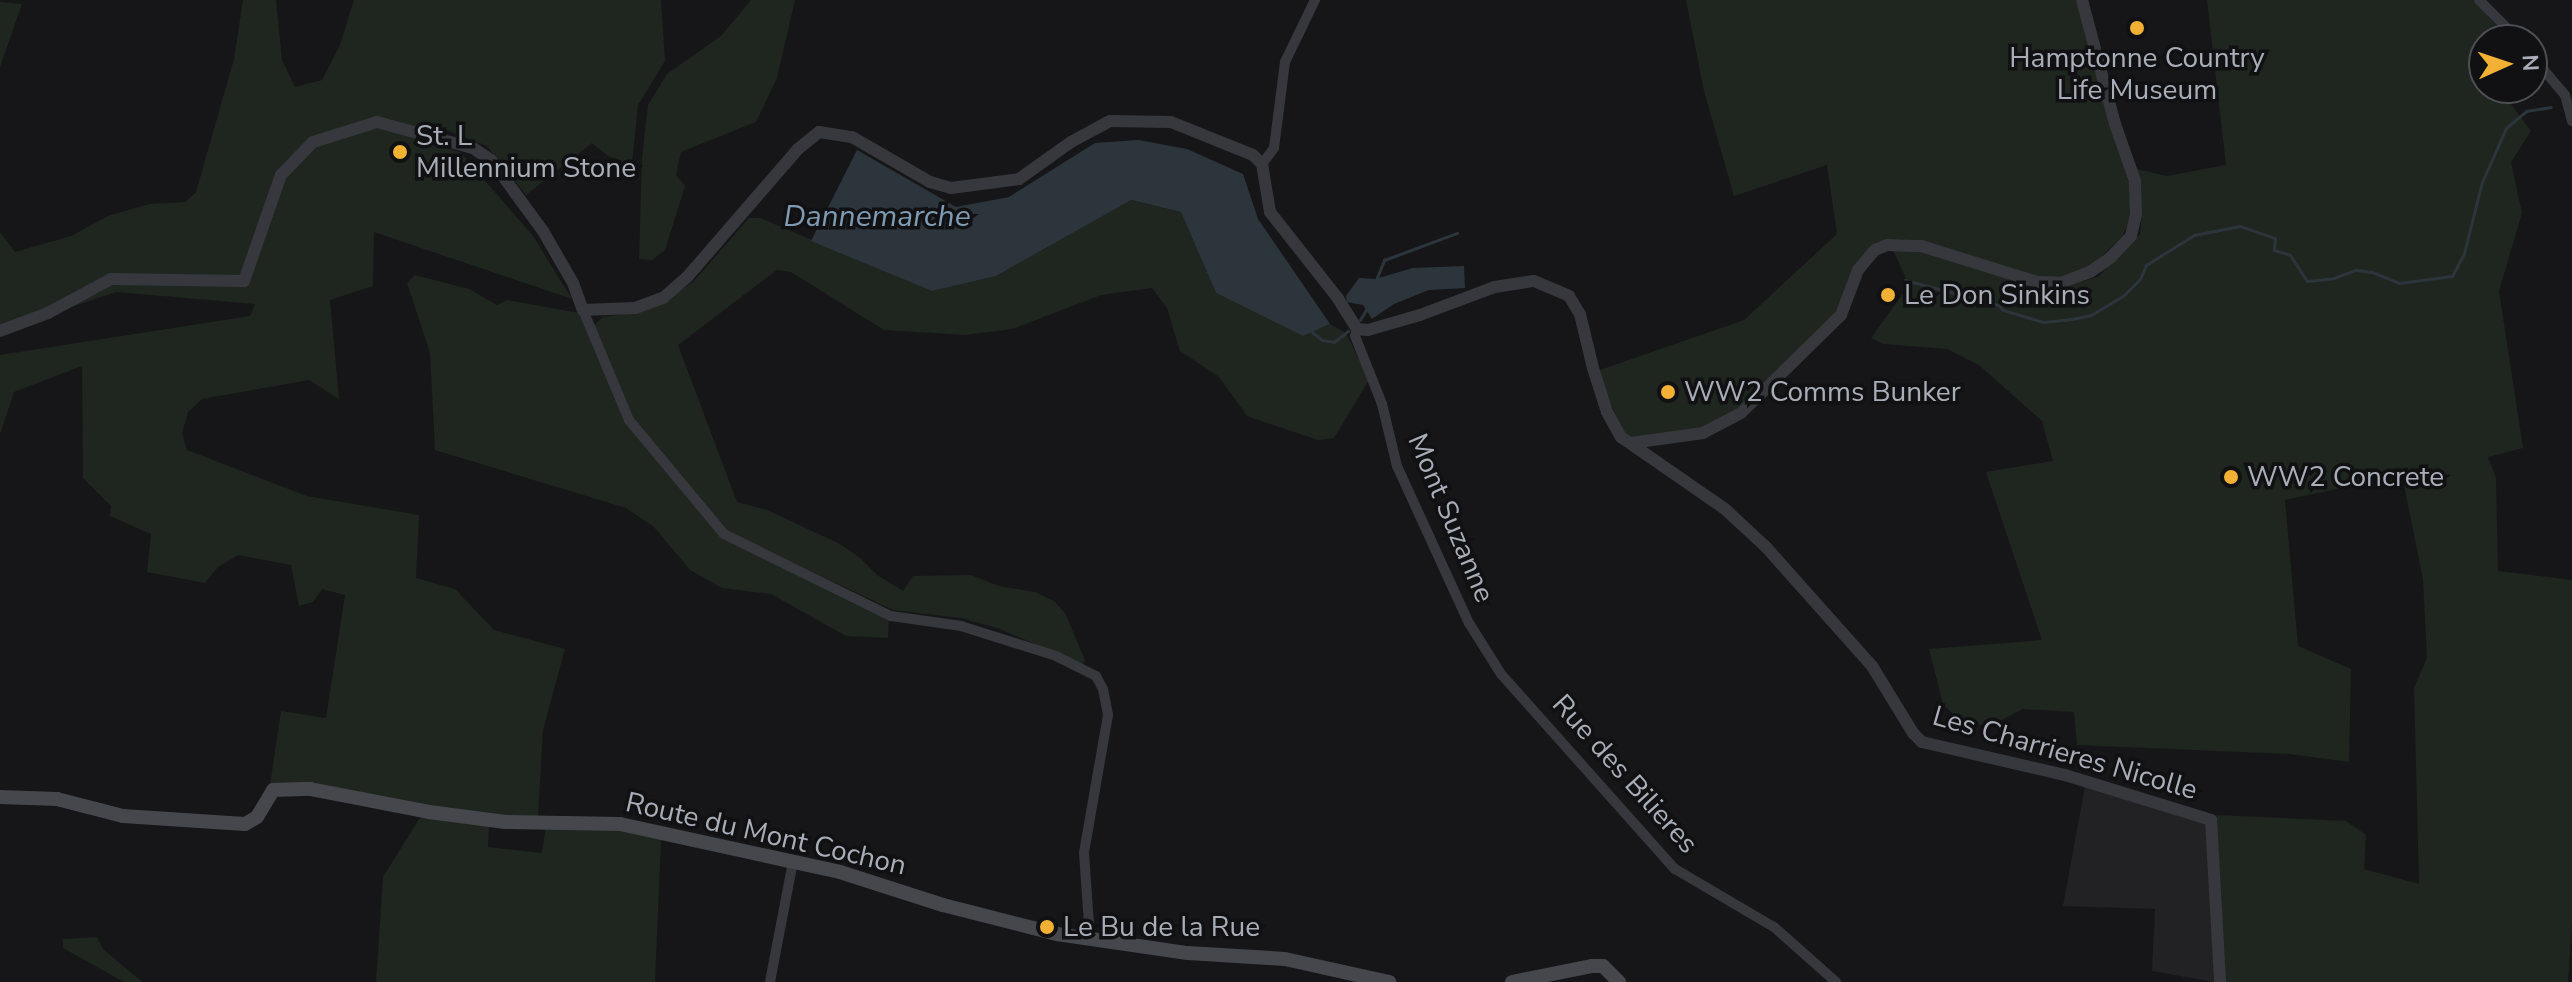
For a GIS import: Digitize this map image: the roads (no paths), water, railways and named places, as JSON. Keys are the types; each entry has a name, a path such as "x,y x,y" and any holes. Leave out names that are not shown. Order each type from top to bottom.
{"main road":[{"name":"Route du Mont Cochon","path":"0,797 57,799 123,816 245,824 257,817 273,790 310,789 429,812 505,822 620,824 793,861 1057,934 1188,953 1285,959 1389,982"},
{"path":"1512,982 1592,966 1603,966 1619,982"}],"street":[{"path":"1262,164 1274,148 1285,62 1315,0"},
{"path":"583,310 635,308 663,298 688,276 798,149 819,132 852,137 930,182 951,188 1019,179 1071,142 1110,121 1171,122 1253,155 1262,164 1270,212 1337,297 1357,329 1420,315 1495,287 1534,281 1569,296 1580,314 1607,412 1621,437 1631,443 1703,433 1741,413 1841,315 1858,270 1875,250 1887,245 1921,246 2037,282 2061,283 2090,272 2110,258 2131,236 2136,214 2135,181 2115,124 2082,0"},
{"path":"2479,0 2503,24"},
{"path":"2548,76 2570,104 2572,121"},
{"path":"0,331 48,313 111,279 244,281 281,175 313,142 377,122 390,123 473,148 491,160 543,231 573,283 629,420 724,534 891,616 961,626 1056,656 1096,676 1103,689 1108,715 1084,853 1090,938"},
{"name":"Mont Suzanne","path":"1357,329 1355,336 1382,404 1397,466 1469,623 1501,674"},
{"name":"Les Charrieres Nicolle","path":"1631,443 1725,509 1766,547 1872,666 1913,733 1922,742 2065,775 2211,820 2220,982"},
{"name":"Rue des Bilieres","path":"1501,674 1675,869 1774,927 1836,982"},
{"path":"770,982 793,861"}],"water":[{"name":"Dannemarche","path":"1138,140 1187,149 1243,174 1258,219 1330,324 1303,336 1216,293 1181,212 1131,200 996,276 932,291 811,241 857,150 956,207 1009,197 1095,143"},
{"path":"1464,266 1465,288 1429,290 1394,304 1372,319 1363,305 1347,302 1346,296 1359,278 1375,279 1413,268"}],"waterway":[{"path":"1905,280 1998,305 2003,310 2043,322 2072,319 2091,315 2123,296 2140,279 2146,265 2194,235 2240,226 2275,238 2274,250 2290,255 2307,281 2334,278 2355,270 2372,272 2399,283 2452,276 2464,253 2482,182 2506,128 2526,111 2551,107"},
{"path":"1376,280 1384,260 1457,233"},
{"path":"1360,320 1368,306"},
{"path":"1312,332 1322,340 1334,342 1348,331"}],"place":[{"name":"Hamptonne Country Life Museum","path":"2137,28"},
{"name":"St. L Millennium Stone","path":"400,152"},
{"name":"Le Don Sinkins","path":"1888,295"},
{"name":"WW2 Comms Bunker","path":"1668,392"},
{"name":"WW2 Concrete","path":"2231,477"},
{"name":"Le Bu de la Rue","path":"1047,927"}]}
